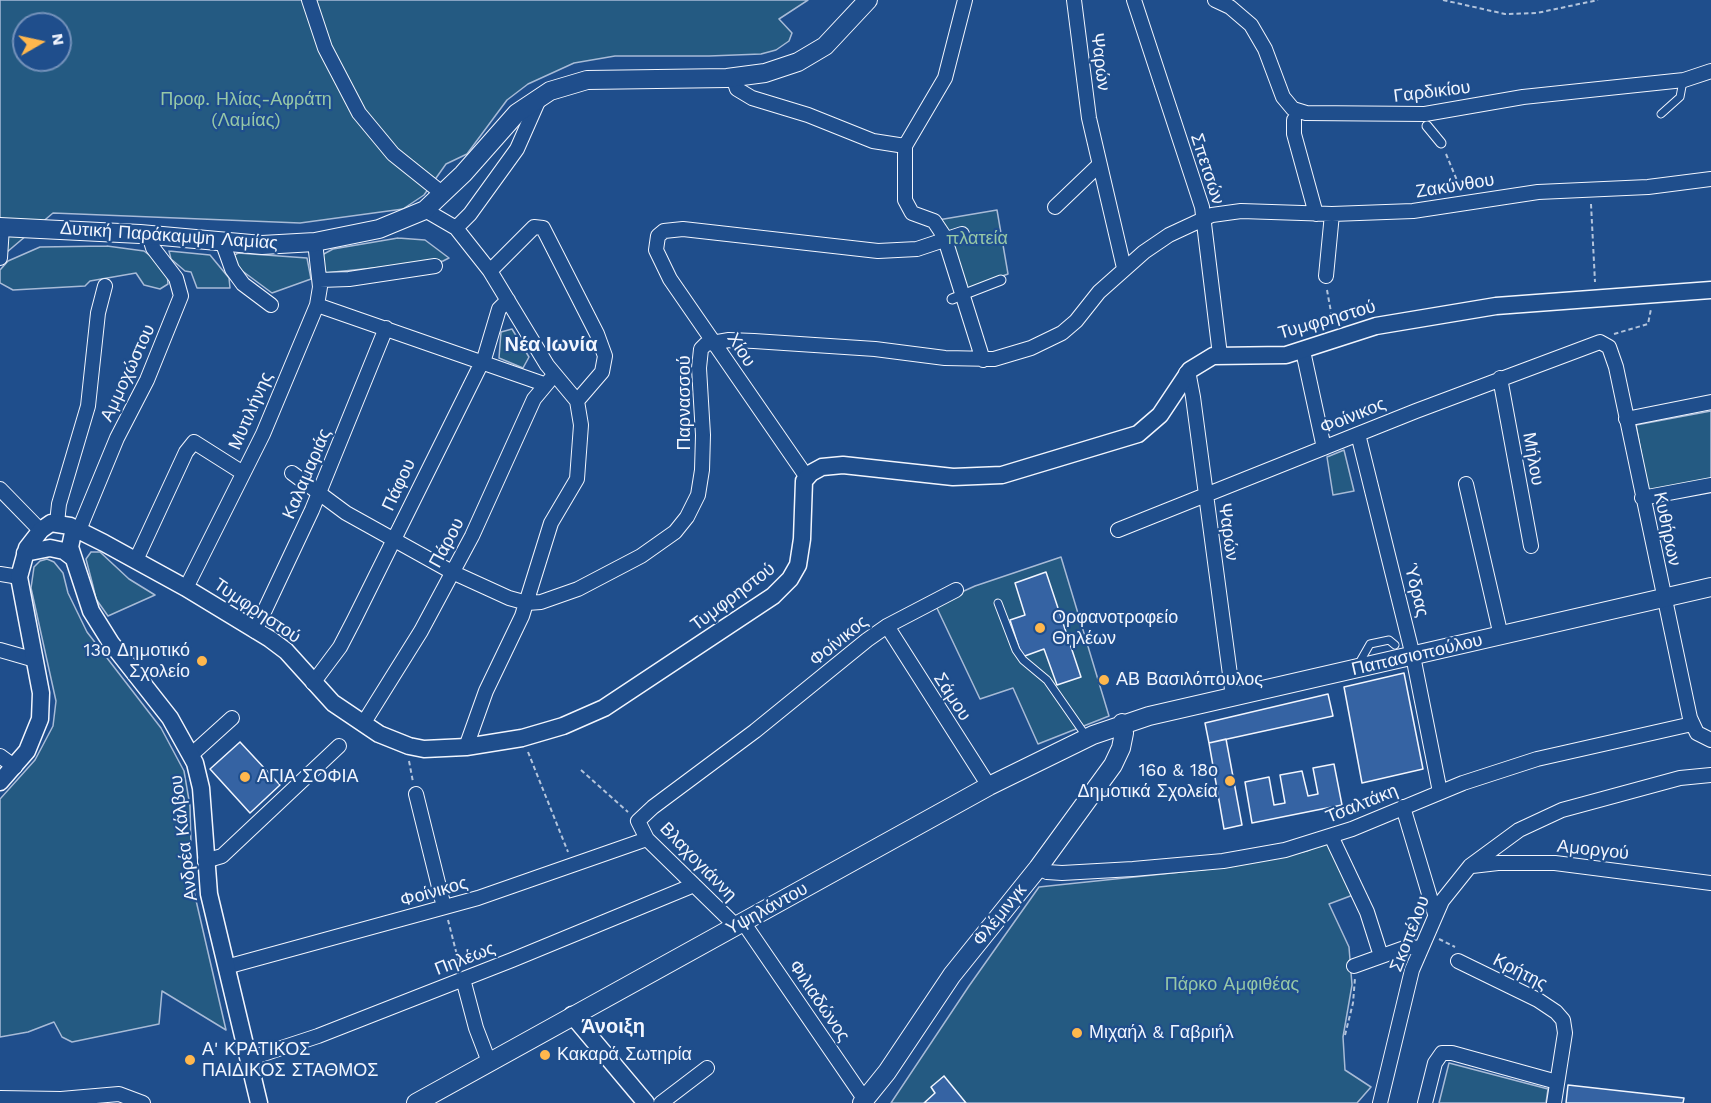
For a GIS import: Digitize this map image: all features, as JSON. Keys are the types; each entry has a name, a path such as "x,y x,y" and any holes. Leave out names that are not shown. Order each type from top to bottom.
{"main road":[{"name":"Δυτική Παράκαμψη Λαμίας","path":"1,227 149,235 262,245 315,242 378,230 425,210 443,194 517,113 541,95 560,86 587,80 733,77 765,73 812,55 847,25 868,0"},
{"name":"Παπασιοπούλου","path":"1122,723 1711,587"},
{"name":"Υψηλάντου","path":"417,1103 989,786 1087,737 1122,723"},
{"name":"Φλέμινγκ","path":"863,1102 887,1072 952,975 1038,868 1118,757 1124,739 1122,723"}],"street":[{"path":"309,0 325,48 359,113 393,154 443,194"},
{"path":"965,0 945,78 905,146 903,166 907,208 914,215 936,223 945,238 958,296 983,360"},
{"name":"Ψαρών","path":"1074,0 1089,118 1124,268"},
{"name":"Σπετσών","path":"1134,0 1171,118 1196,185 1204,217 1220,355"},
{"name":"Γαρδικίου","path":"1215,0 1230,7 1251,25 1265,49 1283,97 1293,109 1306,113 1425,114 1523,97 1684,80 1711,71"},
{"path":"733,77 736,89 752,98 808,115 873,141 905,146"},
{"path":"456,228 470,214 517,149 541,95"},
{"path":"1294,120 1294,134 1317,214"},
{"path":"1427,126 1441,143"},
{"path":"1055,207 1099,165"},
{"name":"Ζακύνθου","path":"1204,217 1241,211 1317,214 1413,211 1538,192 1670,185 1711,179"},
{"path":"425,210 456,228 490,271 508,300 549,380"},
{"path":"1326,276 1332,214"},
{"name":"Παρνασσού","path":"292,473 346,513 452,572 493,591 527,603 554,599 612,572 665,540 683,523 698,495 702,470 700,356 704,346 714,342 738,340 821,344 945,358 983,360 1010,355 1058,335 1076,321 1099,292 1124,268 1163,239 1204,217"},
{"path":"0,258 1,227"},
{"path":"466,747 486,691 527,603 551,523 577,479 581,425 578,401 602,372 605,356 593,325 543,228 534,227 490,271"},
{"name":"Χίου","path":"806,476 663,268 656,250 656,240 664,231 682,229 878,251 917,249 945,238"},
{"path":"945,238 962,234"},
{"name":"Αμμοχώστου","path":"77,529 117,438 147,380 181,296 176,278 153,248 149,235"},
{"path":"222,241 229,263 243,284 272,305"},
{"name":"Μυτιλήνης","path":"186,588 263,434 317,305 320,280 315,242"},
{"path":"320,280 349,279 435,266"},
{"path":"958,296 1001,280"},
{"path":"0,782 15,767 30,744 40,719 41,693 19,576 25,553 47,525 57,523 59,504 88,406 98,313 105,286"},
{"name":"Τυμφρηστού","path":"57,523 77,529 136,560 186,588 286,651 333,703 379,734 409,746 435,750 466,747 522,738 563,726 617,701 778,592 793,575 799,561 803,527 802,492 806,476 830,465 953,477 981,477 1010,473 1138,434 1160,416 1184,377 1204,360 1220,355 1286,355 1376,326 1496,306 1711,290"},
{"name":"Πάφου","path":"314,683 340,647 482,363 495,317 508,300"},
{"path":"317,305 482,363 549,380 578,401"},
{"name":"Καλαμαριάς","path":"255,631 318,494 386,328"},
{"name":"Φοίνικος","path":"1118,530 1500,378 1593,343 1603,344"},
{"name":"Κυθήρων","path":"1603,344 1609,347 1613,357 1692,724"},
{"path":"1303,351 1324,448"},
{"name":"Ψαρών","path":"1184,377 1189,376 1193,397 1233,697"},
{"name":"Μήλου","path":"1500,378 1531,546"},
{"name":"Πάρου","path":"363,724 415,641 472,536 534,399 549,380"},
{"path":"1626,418 1711,402"},
{"name":"Ύδρας","path":"1358,434 1413,656 1440,792"},
{"path":"136,560 186,452 194,442 243,473"},
{"path":"1466,484 1501,636"},
{"path":"1642,498 1711,485"},
{"path":"0,489 41,531"},
{"name":"Ανδρέα Κάλβου","path":"77,529 70,543 72,557 94,618 170,718 191,755 201,788 209,894 259,1103"},
{"path":"25,553 50,548 64,551 72,557"},
{"path":"0,574 19,576"},
{"name":"Φοίνικος","path":"638,821 652,807 755,731 886,626 956,591"},
{"name":"Σάμου","path":"886,626 989,786"},
{"path":"0,650 35,660"},
{"path":"191,755 232,718"},
{"path":"1692,724 1701,737 1711,740"},
{"name":"Τσαλτάκη","path":"1038,868 1047,872 1062,873 1223,861 1305,845 1440,792 1537,759 1692,724"},
{"path":"205,861 222,856 339,746"},
{"path":"0,756 15,767"},
{"name":"Σκοπέλου","path":"1380,1103 1413,970 1421,948 1435,914 1450,888 1470,866 1519,830 1562,810 1680,778 1711,775"},
{"path":"416,794 444,907"},
{"path":"1403,807 1435,914"},
{"name":"Βλαχογιάννη","path":"638,821 647,839 694,885 740,924"},
{"path":"1331,836 1361,897 1381,956"},
{"name":"Φοίνικος","path":"226,967 444,907 575,866 647,839"},
{"name":"Αμοργού","path":"1470,866 1555,863 1711,883"},
{"name":"Πηλέως","path":"248,1059 318,1036 694,885"},
{"name":"Φιλιαδώνος","path":"740,924 863,1102"},
{"path":"1354,966 1407,947 1421,948"},
{"name":"Κρήτης","path":"1458,961 1538,1000 1556,1012 1563,1020 1565,1033 1557,1082"},
{"path":"463,979 476,1028 489,1062"},
{"path":"573,1015 646,1103"},
{"path":"1425,1103 1439,1055 1452,1053 1557,1082 1554,1103"},
{"path":"661,1103 707,1068"},
{"path":"0,1098 61,1099 119,1094 134,1101"}],"lane":[{"path":"1661,114 1680,97 1684,80"},
{"path":"998,603 1016,650 1023,660 1047,680 1087,737"},
{"path":"1356,669 1370,645 1389,640 1395,645"}],"path":[{"path":"1443,0 1505,14 1537,12 1598,0"},
{"path":"1441,143 1460,183 1464,203"},
{"path":"1590,189 1596,297"},
{"path":"1326,276 1336,339"},
{"path":"1620,330 1648,324 1652,313 1650,295"},
{"path":"522,738 575,866"},
{"path":"409,746 409,767 416,794"},
{"path":"581,770 638,821"},
{"path":"444,907 463,979"},
{"path":"1427,934 1454,945 1458,961"},
{"path":"1345,1035 1353,1003 1354,966"}],"green space":[{"name":"Προφ. Ηλίας-Αφράτη (Λαμίας)","path":"0,0 808,0 779,19 792,33 789,41 776,50 761,54 709,56 615,56 574,63 528,84 507,100 467,154 446,164 424,195 403,209 300,223 53,213 0,258"},
{"name":"πλατεία","path":"997,210 1008,274 966,289 938,220"},
{"path":"398,238 425,240 449,258 443,261 324,273 322,255 333,249"},
{"path":"107,246 144,251 161,264 167,273 168,284 160,289 144,285 136,273 90,281 85,286 13,290 0,283 0,270 8,261 40,247"},
{"path":"169,251 210,255 229,278 230,288 197,288 191,272 185,271 171,259"},
{"path":"238,253 307,258 311,279 272,293 241,270 233,260 233,256"},
{"path":"512,329 529,357 523,368 499,358 501,332"},
{"path":"1711,411 1711,479 1648,491 1636,425"},
{"path":"1344,450 1354,491 1333,495 1327,457"},
{"path":"91,552 100,552 129,579 155,595 108,616 96,599 86,559"},
{"path":"1061,557 1109,716 1038,744 1013,688 980,699 935,604 975,586"},
{"path":"47,559 54,562 63,573 68,593 87,632 161,728 184,771 190,806 192,883 226,1030 162,991 159,1024 72,1042 62,1037 54,1022 28,1032 0,1037 0,799 35,760 53,726 56,701 31,588 34,567 40,561"},
{"name":"Πάρκο Αμφιθέας","path":"1327,842 1353,895 1329,904 1349,947 1352,985 1343,1037 1345,1070 1371,1087 1357,1103 891,1103 1039,887 1229,867 1307,851"},
{"path":"1449,1063 1548,1089 1546,1103 1439,1103"}],"building":[{"name":"Ορφανοτροφείο Θηλέων","path":"1046,572 1081,677 1057,685 1044,649 1022,657 1010,620 1025,615 1015,583"},
{"path":"1404,673 1423,769 1362,783 1344,687"},
{"path":"1328,694 1333,716 1209,743 1205,723"},
{"path":"1226,739 1242,825 1224,829 1209,743"},
{"name":"ΑΓΙΑ ΣΟΦΙΑ","path":"240,742 280,785 250,813 210,769"},
{"path":"1334,764 1342,805 1252,823 1245,782 1269,777 1274,805 1285,803 1280,775 1302,771 1308,796 1318,794 1313,768"},
{"path":"944,1076 966,1103 924,1103 935,1093 931,1087"},
{"path":"1568,1085 1684,1098 1683,1103 1566,1103"}],"place":[{"name":"Ορφανοτροφείο Θηλέων","path":"1040,628"},
{"name":"13ο Δημοτικό Σχολείο","path":"202,661"},
{"name":"ΑΒ Βασιλόπουλος","path":"1104,680"},
{"name":"ΑΓΙΑ ΣΟΦΙΑ","path":"245,777"},
{"name":"16ο & 18ο Δημοτικά Σχολεία","path":"1230,781"},
{"name":"Μιχαήλ & Γαβριήλ","path":"1077,1033"},
{"name":"Κακαρά Σωτηρία","path":"545,1055"},
{"name":"Α' ΚΡΑΤΙΚΟΣ ΠΑΙΔΙΚΟΣ ΣΤΑΘΜΟΣ","path":"190,1060"}],"district":[{"name":"Νέα Ιωνία","path":"551,345"},
{"name":"Άνοιξη","path":"613,1027"}]}
